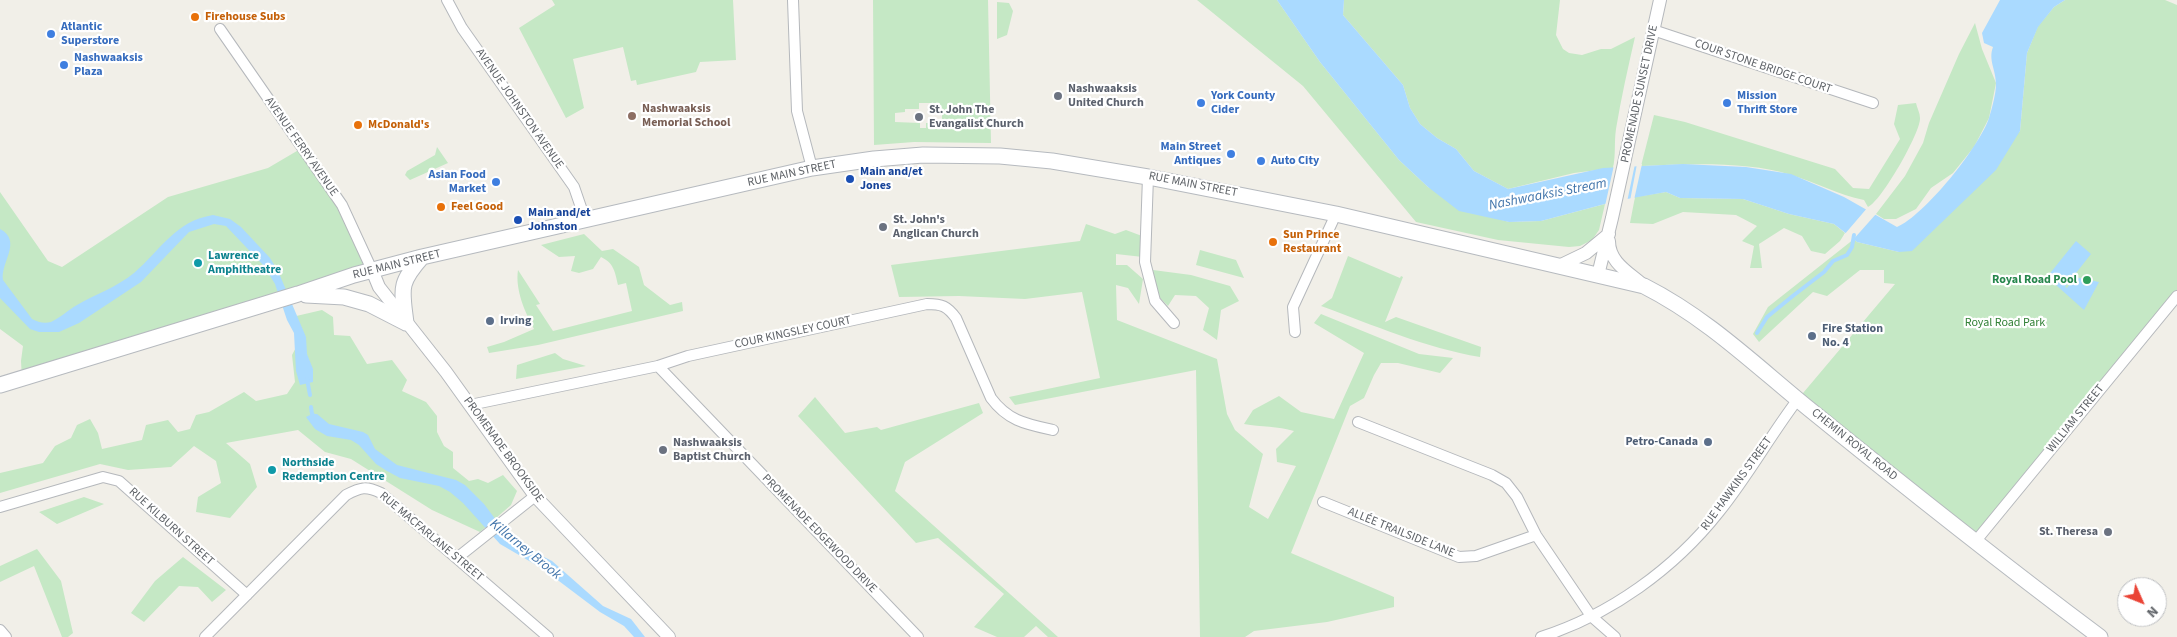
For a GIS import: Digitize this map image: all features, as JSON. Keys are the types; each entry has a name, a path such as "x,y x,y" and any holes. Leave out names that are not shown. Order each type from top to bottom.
{"main road":[{"name":"RUE MAIN STREET","path":"0,385 372,270 585,219 812,168 884,158 923,155 991,156 1052,161 1148,177 1336,214 1598,275"},
{"path":"406,323 403,284 410,271 422,258"},
{"name":"CHEMIN ROYAL ROAD","path":"1598,275 1644,286 1676,302 1718,331 1798,399 1975,542 2100,637"},
{"path":"298,294 344,297 369,304 406,323"}],"street":[{"name":"AVENUE JOHNSTON AVENUE","path":"447,0 462,28 574,188 585,219"},
{"path":"793,0 797,111 812,168"},
{"name":"PROMENADE SUNSET DRIVE","path":"1598,275 1660,0"},
{"name":"AVENUE FERRY AVENUE","path":"220,29 342,205 372,270"},
{"name":"COUR STONE BRIDGE COURT","path":"1654,30 1873,104"},
{"path":"1148,177 1145,262 1155,301 1174,323"},
{"path":"1296,332 1293,307 1336,214"},
{"path":"1559,266 1586,253 1608,234"},
{"path":"1608,234 1609,249 1612,257 1623,270 1644,286"},
{"name":"PROMENADE BROOKSIDE","path":"372,270 379,287 446,372 535,496 669,637"},
{"name":"WILLIAM STREET","path":"1975,542 2177,296"},
{"name":"COUR KINGSLEY COURT","path":"470,405 658,366 688,356 927,304 940,304 948,307 956,318 990,398 997,407 1006,415 1018,421 1053,430"},
{"name":"PROMENADE EDGEWOOD DRIVE","path":"658,366 918,637"},
{"name":"RUE HAWKINS STREET","path":"1540,637 1591,616 1617,602 1652,578 1697,538 1720,511 1798,399"},
{"path":"1358,422 1492,475 1506,483 1517,497 1536,535 1591,616 1616,637"},
{"name":"RUE KILBURN STREET","path":"0,506 103,477 119,481 247,595"},
{"name":"RUE MACFARLANE STREET","path":"205,637 346,495 358,489 370,488 382,493 548,637"},
{"path":"457,558 535,496"},
{"name":"ALLÉE TRAILSIDE LANE","path":"1323,502 1458,557 1476,556 1536,535"},
{"path":"0,630 6,637"}],"green space":[{"path":"552,0 733,0 736,60 700,62 696,72 637,85 636,80 631,81 623,47 573,59 584,108 566,118 519,28 555,5"},
{"path":"873,0 988,0 991,143 914,142 874,145","holes":["919,103 936,103 937,109 942,109 942,123 926,123 926,128 920,128 920,123 895,122 895,113 905,112 905,109 919,109"]},
{"path":"1197,0 1277,0 1320,62 1399,160 1428,187 1485,215 1509,222 1541,221 1605,204 1599,230 1592,240 1580,246 1569,247 1498,240 1416,222 1303,86"},
{"path":"1344,0 1560,0 1556,35 1563,49 1569,53 1582,55 1601,49 1611,49 1635,37 1616,129 1613,168 1574,173 1508,189 1474,171 1456,149 1437,138 1420,124 1410,108 1403,85 1343,15"},
{"name":"Royal Road Park","path":"2065,0 2165,0 2177,5 2177,296 1975,542 1798,399 1895,284 1884,283 1884,270 1860,270 1827,296 1813,292 1759,342 1753,334 1768,307 1854,239 1857,242 1899,252 2020,131 2027,53 2038,26 2054,7"},
{"path":"997,2 1009,3 1013,11 1007,35 997,39"},
{"path":"1975,23 1982,49 1996,83 1989,118 1974,147 1953,173 1931,188 1916,209 1896,219 1884,219 1876,214 1905,176 1923,143 1929,123 1959,54"},
{"path":"1916,103 1920,118 1914,137 1882,193 1868,207 1864,200 1800,178 1756,167 1717,164 1641,166 1654,115 1685,122 1835,169 1853,188 1869,189 1900,139 1894,124 1898,105"},
{"path":"437,147 448,163 410,180 405,175 407,171 435,155"},
{"path":"302,148 342,205 372,270 22,379 21,361 23,346 0,329 0,192 48,261 62,267 168,197 268,168"},
{"path":"1666,192 1680,198 1743,199 1789,214 1834,224 1845,233 1840,241 1825,254 1811,251 1802,236 1784,228 1759,244 1762,268 1750,268 1754,246 1742,241 1757,226 1736,215 1683,212 1653,224 1630,223 1635,197"},
{"path":"1086,224 1115,234 1126,230 1142,236 1143,257 1116,254 1116,265 1127,265 1143,279 1139,304 1128,288 1116,285 1117,320 1217,359 1227,414 1235,430 1263,454 1249,507 1268,519 1296,466 1277,462 1276,449 1294,431 1244,424 1253,410 1279,396 1301,412 1334,419 1364,353 1314,323 1321,314 1419,354 1453,358 1440,373 1398,363 1381,363 1364,398 1350,406 1291,553 1394,597 1394,607 1327,622 1254,631 1245,637 1200,637 1196,370 1015,405 1009,397 1100,378 1082,292 1025,299 959,296 899,297 891,265 1080,241"},
{"path":"584,234 602,251 613,249 639,267 644,285 670,305 682,302 683,311 538,345 489,353 487,347 534,329 519,293 518,270 540,304 536,305 553,331 632,311 626,283 618,285 613,268 605,259 601,257 593,269 579,273 571,271 575,256 559,257 541,245"},
{"path":"1200,250 1236,260 1244,278 1196,265"},
{"path":"1348,256 1400,278 1401,276 1403,277 1385,322 1396,317 1481,347 1480,357 1420,342 1321,306 1332,298"},
{"path":"1153,270 1191,275 1230,286 1239,301 1221,310 1217,340 1203,330 1209,308 1196,296 1175,295 1168,306 1157,295"},
{"path":"322,310 333,317 334,335 350,336 367,364 392,360 407,380 402,391 426,402 437,416 437,432 444,446 453,452 453,468 469,481 478,479 488,483 503,475 517,491 511,505 480,532 432,510 351,459 325,452 298,430 226,443 250,464 257,487 230,518 196,512 198,497 221,483 216,461 194,446 171,467 128,470 100,464 0,493 0,473 43,463 55,446 71,438 77,425 90,419 98,433 102,449 142,440 146,425 168,420 178,432 190,429 196,415 209,412 244,392 256,401 287,394 295,382 292,355 301,338 292,317"},
{"path":"555,353 563,359 586,366 516,379 517,365"},
{"path":"815,397 845,433 877,427 881,430 979,403 983,413 905,462 895,491 1058,637 1048,637 1036,626 1024,637 997,637 974,627 1004,594 938,538 916,543 798,416"},
{"path":"84,497 104,504 57,524 39,512"},
{"path":"37,549 61,581 73,633 68,637 62,637 34,566 0,582 0,566"},
{"path":"183,557 226,590 212,602 198,587 179,586 144,622 131,613 155,581"}],"water":[{"name":"Nashwaaksis Stream","path":"1277,0 1344,0 1343,15 1403,85 1410,108 1420,124 1437,138 1456,149 1474,171 1508,189 1603,168 1683,164 1746,167 1791,174 1844,197 1897,227 1922,209 1936,195 1963,162 1984,130 1995,97 1996,79 1991,56 1993,47 1984,43 1982,33 2000,0 2065,0 2054,7 2038,27 2027,53 2020,131 1996,170 1912,251 1899,252 1857,242 1834,224 1789,214 1743,199 1680,198 1666,192 1616,201 1541,221 1509,222 1459,211 1428,187 1399,160 1320,62"},
{"path":"213,215 230,219 241,227 270,258 278,271 306,337 307,354 313,369 313,382 300,385 296,371 294,333 287,320 275,284 264,266 226,226 214,224 189,232 141,282 79,323 59,332 39,332 30,329 0,298 0,229 7,234 10,240 3,280 32,319 46,323 51,322 77,305 127,278 144,264 169,238 188,223"},
{"path":"2076,241 2091,254 2065,287 2067,288 2075,277 2099,282 2084,310 2047,277"},
{"path":"317,414 329,424 363,432 368,435 375,449 397,465 456,480 465,485 484,504 508,536 522,546 552,561 603,606 631,619 645,637 634,637 624,626 600,612 543,569 500,544 463,503 450,492 439,486 400,478 387,471 376,464 359,445 351,440 327,436 315,429 306,417"}],"pier":[{"path":"1635,164 1627,202 1605,206 1614,165"},
{"path":"1637,164 1642,164 1634,200 1630,201"},
{"path":"1868,207 1876,214 1852,241 1844,235"}],"waterway":[{"path":"1757,333 1767,317 1824,272 1833,261 1847,255 1852,247 1854,235"},
{"name":"Killarney Brook","path":"307,379 310,395"},
{"name":"Killarney Brook","path":"311,407 312,414 316,418"}],"place":[{"name":"Firehouse Subs","path":"195,17"},
{"name":"Atlantic Superstore","path":"51,34"},
{"name":"Nashwaaksis Plaza","path":"64,65"},
{"name":"Nashwaaksis United Church","path":"1058,96"},
{"name":"York County Cider","path":"1201,103"},
{"name":"Mission Thrift Store","path":"1727,103"},
{"name":"Nashwaaksis Memorial School","path":"632,116"},
{"name":"St. John The Evangalist Church","path":"919,117"},
{"name":"McDonald's","path":"358,125"},
{"name":"Main Street Antiques","path":"1231,154"},
{"name":"Auto City","path":"1261,161"},
{"name":"Main and/et Jones","path":"850,179"},
{"name":"Asian Food Market","path":"496,182"},
{"name":"Feel Good","path":"441,207"},
{"name":"Main and/et Johnston","path":"518,220"},
{"name":"St. John's Anglican Church","path":"883,227"},
{"name":"Sun Prince Restaurant","path":"1273,242"},
{"name":"Lawrence Amphitheatre","path":"198,263"},
{"name":"Royal Road Pool","path":"2087,280"},
{"name":"Irving","path":"490,321"},
{"name":"Fire Station No. 4","path":"1812,336"},
{"name":"Petro-Canada","path":"1708,442"},
{"name":"Nashwaaksis Baptist Church","path":"663,450"},
{"name":"Northside Redemption Centre","path":"272,470"},
{"name":"St. Theresa","path":"2108,532"}]}
